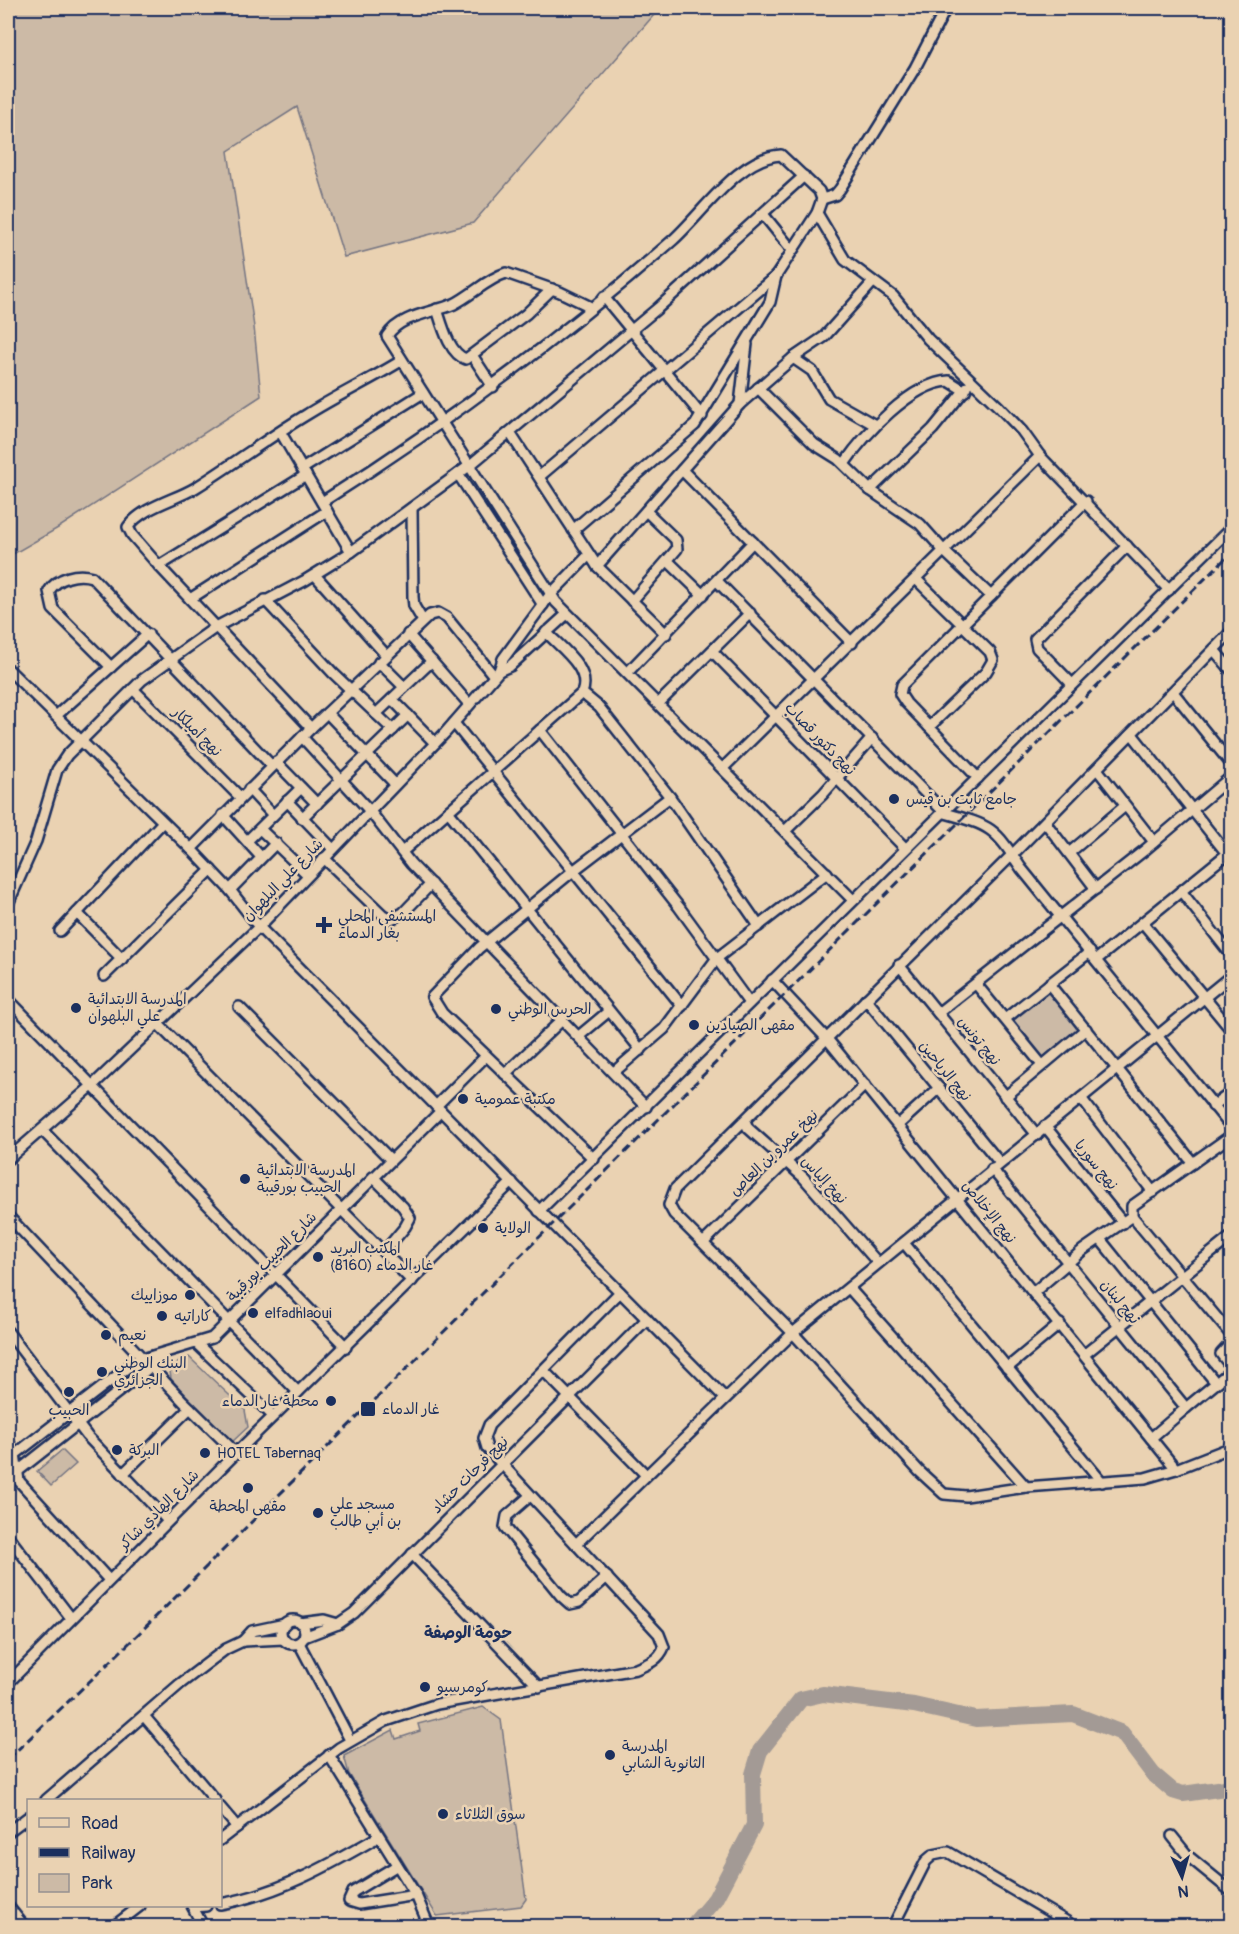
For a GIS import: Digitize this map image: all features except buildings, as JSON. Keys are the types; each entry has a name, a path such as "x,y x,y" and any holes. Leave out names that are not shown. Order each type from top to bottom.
{"street":[{"path":"822,199 835,195 840,189 915,68 946,8"},
{"path":"190,599 493,387 682,232 754,162 763,157 781,155 819,191 822,199 817,213 776,276 770,302 702,416 678,441 573,530"},
{"path":"8,904 36,841 51,784 67,755 133,689 171,658 216,627 315,575 351,552 469,466 631,331 804,176"},
{"path":"817,213 845,260 893,296 928,339 1022,431 1041,456 1169,590"},
{"path":"763,214 792,250"},
{"path":"591,307 552,289 506,273 453,304 417,316 388,334 389,342 550,595 853,900"},
{"path":"540,476 663,369 776,276"},
{"path":"597,566 740,404 793,358 824,337 873,282"},
{"path":"437,309 444,330 457,354 466,359 526,314 552,289"},
{"path":"604,297 702,416"},
{"path":"740,404 747,338"},
{"path":"472,356 493,387"},
{"path":"793,358 812,371 829,399 875,425"},
{"path":"311,728 159,566 132,535 129,524 196,488 225,466 281,433 312,411 401,361"},
{"path":"844,464 875,425 927,387 950,381 965,391"},
{"path":"870,490 933,429 972,381"},
{"path":"758,388 814,444 844,464 870,490 909,514 992,596"},
{"path":"159,566 423,393"},
{"path":"281,433 351,552"},
{"path":"510,433 597,566 666,634"},
{"path":"723,768 778,717 1041,456"},
{"path":"682,470 852,643"},
{"path":"458,474 543,605"},
{"path":"978,778 902,698 902,685 1086,501"},
{"path":"412,508 413,602 423,621"},
{"path":"633,601 678,549 676,540 646,512"},
{"path":"539,1211 1232,527"},
{"path":"628,672 753,542"},
{"path":"1072,684 1037,648 1035,639 1128,546"},
{"name":"شارع علي البلهوان","path":"8,1159 93,1086 259,927 454,723 496,673 503,659 550,595 589,555"},
{"path":"669,562 703,595"},
{"path":"111,667 53,609 49,591 54,584 79,575 92,577 316,804"},
{"path":"315,575 404,687"},
{"path":"916,579 990,652 992,664 929,727"},
{"path":"717,581 943,812 976,821 1000,838 1060,916 1232,1128"},
{"path":"265,600 333,674 393,730"},
{"path":"191,849 240,797 423,621 438,613 447,618 496,673 516,661 567,614"},
{"path":"659,703 750,613"},
{"path":"1232,631 1097,770 899,965 828,1040 670,1198 671,1211 793,1333 919,1471 944,1494 966,1496 1026,1487 1145,1478 1176,1469 1232,1447"},
{"path":"402,852 582,693 585,684 582,672 546,632"},
{"path":"57,715 148,634"},
{"path":"408,634 469,704"},
{"path":"1214,650 1232,671"},
{"name":"نهج دكتور قصاب","path":"712,651 905,848"},
{"path":"376,714 432,661"},
{"path":"8,669 191,849 230,890 259,927 725,1398"},
{"name":"نهج أميلكار","path":"133,689 240,797"},
{"path":"1173,692 1232,765"},
{"path":"582,693 598,707 670,797 759,926"},
{"path":"392,699 435,743"},
{"path":"327,713 395,784"},
{"path":"302,818 408,715"},
{"path":"454,723 682,1006"},
{"path":"540,730 717,958 748,1003"},
{"path":"1005,1019 1049,984 1143,923 1181,891 1229,857 1132,734"},
{"path":"302,737 342,779 431,884 646,1107"},
{"path":"785,831 872,738"},
{"path":"1097,770 1154,842"},
{"path":"938,1013 1154,842 1232,776"},
{"path":"247,841 301,788"},
{"path":"249,789 273,815"},
{"path":"594,1159 442,1013 432,997 470,957 573,871 670,797"},
{"path":"287,801 333,849"},
{"path":"1069,853 1125,806"},
{"path":"448,812 641,1050"},
{"path":"223,815 261,857"},
{"path":"60,931 162,822"},
{"path":"1045,822 1096,888"},
{"path":"260,829 308,875"},
{"path":"230,890 276,843"},
{"path":"324,858 383,915 392,919 403,914 431,884"},
{"path":"104,976 211,870"},
{"path":"614,1072 663,1029 717,958 827,873"},
{"path":"1181,891 1232,956"},
{"path":"76,914 122,958"},
{"path":"1143,923 1232,1030"},
{"name":"نهج تونس","path":"899,965 1037,1135"},
{"path":"576,1544 793,1333 904,1243 957,1196 1037,1135 1045,1126 1232,975"},
{"name":"نهج الإخلاص","path":"772,980 828,1040 957,1196 1176,1469"},
{"path":"976,984 1042,1065"},
{"path":"1049,984 1193,1163"},
{"path":"8,999 346,1347"},
{"name":"نهج الرياحين","path":"866,999 939,1088 996,1166"},
{"path":"239,1006 390,1160"},
{"path":"579,1036 609,1011"},
{"path":"505,1074 563,1019"},
{"path":"158,1024 412,1281"},
{"path":"1005,1097 1086,1029"},
{"name":"شارع الحبيب بورقيبة","path":"11,1457 128,1367 143,1359 198,1345 212,1338 342,1210 486,1056"},
{"name":"نهخ عمرو بن العاص","path":"704,1242 865,1085"},
{"path":"898,1125 939,1088"},
{"path":"1213,1106 1232,1092"},
{"path":"1081,1098 1153,1192"},
{"name":"نهخ إلياس","path":"745,1121 748,1128 787,1161 878,1263"},
{"name":"نهج سوريا","path":"1045,1126 1123,1223"},
{"path":"42,1130 298,1392"},
{"path":"1232,1135 1132,1206 1132,1216 1232,1336"},
{"name":"نهج لبنان","path":"996,1166 1069,1263 1186,1408"},
{"path":"373,1177 403,1207 410,1218 384,1252"},
{"name":"شارع الهادي شاكر","path":"8,1683 273,1416 512,1182"},
{"path":"8,1216 150,1367 236,1453"},
{"path":"1034,1292 1132,1216"},
{"path":"1084,1354 1232,1236"},
{"path":"1100,1239 1216,1383"},
{"path":"904,1243 1102,1482"},
{"path":"849,1288 1026,1487"},
{"path":"222,1838 328,1755 350,1740 386,1721 437,1704 636,1669 649,1664 662,1653 664,1647 659,1634 487,1448 485,1434 489,1425 620,1292"},
{"name":"نهج فرحات حشاد","path":"302,1640 338,1624 354,1613 571,1398 647,1319"},
{"path":"1007,1368 1060,1324"},
{"path":"8,1332 69,1413 168,1521"},
{"path":"1151,1438 1232,1369 1221,1354 1232,1342"},
{"path":"198,1345 273,1416"},
{"name":"شارع الحبيب بورقيبة","path":"8,1479 164,1354"},
{"path":"544,1371 646,1475"},
{"path":"123,1474 190,1408"},
{"path":"8,1441 16,1472 24,1487 109,1580"},
{"path":"530,1496 507,1516 505,1527 561,1596 570,1604 579,1602 607,1577"},
{"path":"8,1536 71,1617"},
{"path":"412,1554 539,1687"},
{"path":"243,1641 252,1632 292,1621 300,1623 324,1620 338,1624"},
{"path":"300,1623 305,1629 302,1640 350,1740"},
{"path":"285,1624 281,1632 284,1639 290,1644 302,1640"},
{"path":"47,1799 226,1648 243,1641 284,1639"},
{"path":"144,1716 214,1799"},
{"path":"328,1755 416,1895 429,1926"},
{"path":"222,1809 237,1827"},
{"path":"8,1832 27,1821"},
{"path":"1172,1836 1188,1856 1232,1892"},
{"path":"222,1903 291,1882 330,1865 378,1837"},
{"path":"893,1926 926,1861 933,1855 948,1852 1069,1923"},
{"path":"396,1866 353,1892 349,1901 359,1904 416,1895"},
{"path":"8,1906 24,1926"},
{"path":"114,1926 138,1907"},
{"path":"194,1907 203,1926"}],"green space":[{"path":"8,8 660,8 473,223 344,257 297,107 228,151 254,327 261,396 58,528 8,557"},
{"path":"1048,990 1079,1028 1042,1058 1011,1020"},
{"path":"189,1357 245,1410 248,1427 231,1443 171,1379 170,1371 181,1360"},
{"path":"62,1450 76,1464 51,1486 37,1471"},
{"path":"483,1707 501,1720 526,1899 521,1906 437,1916 349,1774 344,1756 393,1730 396,1739 420,1731 418,1724"}],"waterway":[{"path":"692,1926 715,1899 754,1825 753,1774 760,1751 801,1699 823,1694 914,1705 976,1719 1073,1714 1122,1733 1153,1774 1173,1791 1183,1794 1232,1787"}],"railway":[{"path":"8,1759 112,1660 1232,552"}],"place":[{"name":"جامع ثابت بن قیس","path":"894,799"},
{"name":"المستشفى المحلي بغار الدماء","path":"324,925"},
{"name":"المدرسة الابتدائية علي البلهوان","path":"76,1008"},
{"name":"الحرس الوطني","path":"496,1009"},
{"name":"مقهى الصيادين","path":"694,1025"},
{"name":"مكتبة عمومية","path":"463,1099"},
{"name":"المدرسة الابتدائية الحبيب بورقيبة","path":"245,1179"},
{"name":"الولاية","path":"483,1228"},
{"name":"المكتب البريد غار الدماء (8160)","path":"318,1257"},
{"name":"موزاييك","path":"190,1295"},
{"name":"elfadhlaoui","path":"253,1313"},
{"name":"كاراتيه","path":"162,1316"},
{"name":"نعيم","path":"106,1335"},
{"name":"البنك الوطني الجزائري","path":"102,1372"},
{"name":"الحبيب","path":"69,1392"},
{"name":"محطة غار الدماء","path":"331,1401"},
{"name":"غار الدماء","path":"368,1409"},
{"name":"البركة","path":"117,1450"},
{"name":"HOTEL Tabernaq","path":"205,1453"},
{"name":"مقهى المحطة","path":"248,1488"},
{"name":"مسجد علي بن أبي طالب","path":"318,1513"},
{"name":"كومرسيو","path":"425,1687"},
{"name":"المدرسة الثانوية الشابي","path":"610,1755"},
{"name":"سوق الثلاثاء","path":"443,1814"}],"district":[{"name":"حومة الوصفة","path":"468,1633"}]}
